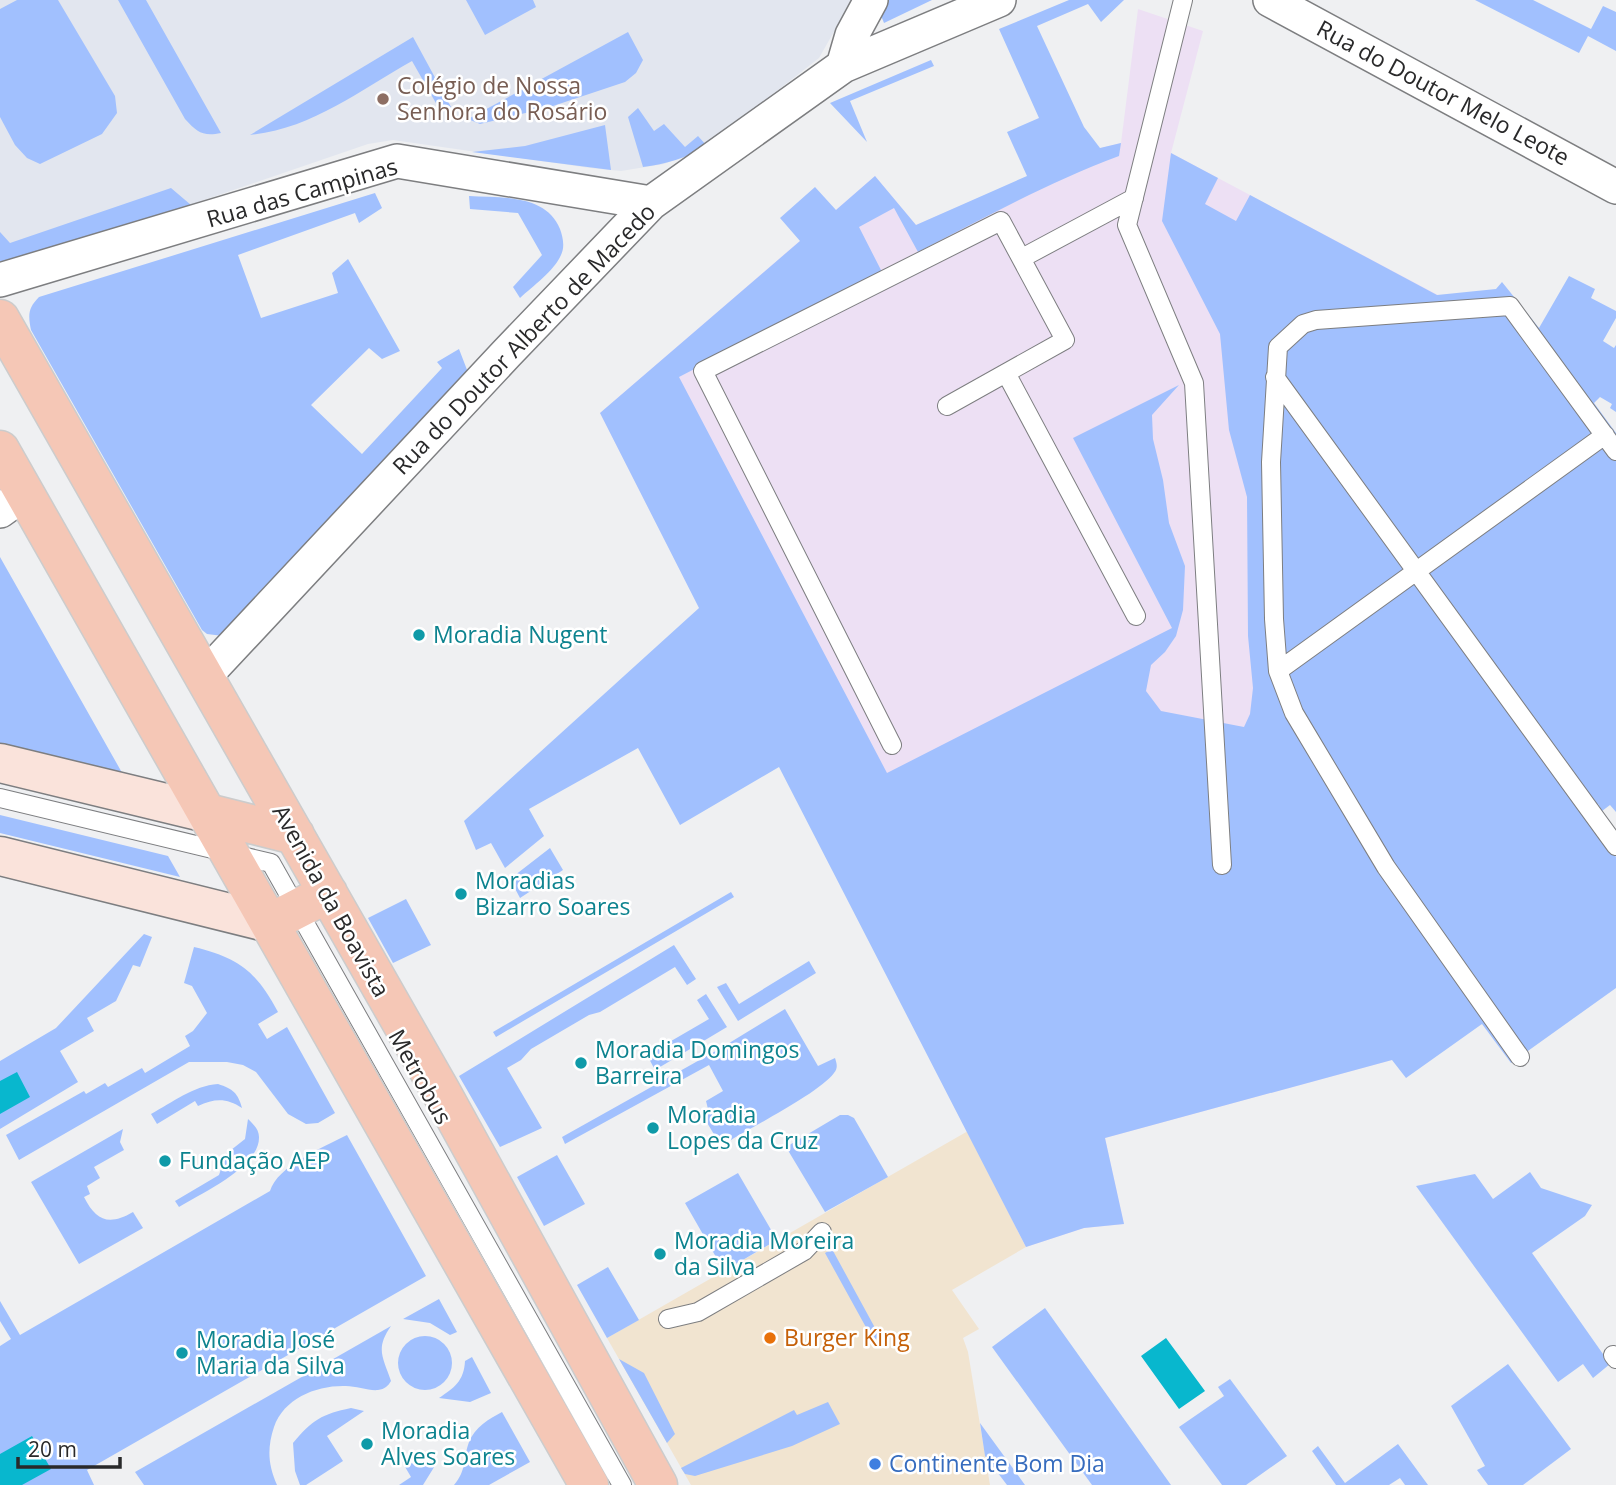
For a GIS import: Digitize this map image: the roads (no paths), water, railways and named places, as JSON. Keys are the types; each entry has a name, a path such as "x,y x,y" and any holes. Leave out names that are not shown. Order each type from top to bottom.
{"main road":[{"name":"Avenida da Boavista","path":"0,319 295,835 299,908 589,1485"},
{"name":"Avenida da Boavista","path":"0,450 12,502 230,853 299,908 658,1485"},
{"path":"0,763 295,835"},
{"path":"0,856 299,908"}],"street":[{"path":"843,66 852,35 871,0"},
{"name":"Rua do Doutor Alberto de Macedo","path":"204,677 651,203 843,66 999,0"},
{"name":"Rua do Doutor Melo Leote","path":"1270,0 1616,187"},
{"name":"Rua das Campinas","path":"0,280 397,161 651,203"}],"lane":[{"path":"1183,0 1127,225 1194,383 1222,865"},
{"path":"1022,258 1134,198"},
{"path":"892,745 703,372 1001,221 1066,340 947,406"},
{"path":"1520,1056 1386,867 1294,713 1278,671 1274,619 1271,462 1278,347 1303,324 1316,320 1510,306 1616,451"},
{"path":"1006,373 1136,616"},
{"path":"1275,377 1616,846"},
{"path":"1278,671 1605,435"},
{"path":"0,798 230,853"},
{"name":"Metrobus","path":"299,908 622,1485"},
{"path":"668,1319 698,1312 804,1251 822,1232"}],"place":[{"name":"Colégio de Nossa Senhora do Rosário","path":"383,99"},
{"name":"Moradia Nugent","path":"419,635"},
{"name":"Moradias Bizarro Soares","path":"461,894"},
{"name":"Moradia Domingos Barreira","path":"581,1063"},
{"name":"Moradia Lopes da Cruz","path":"653,1128"},
{"name":"Fundação AEP","path":"165,1161"},
{"name":"Moradia Moreira da Silva","path":"660,1254"},
{"name":"Burger King","path":"770,1338"},
{"name":"Moradia José Maria da Silva","path":"182,1353"},
{"name":"Moradia Alves Soares","path":"367,1444"},
{"name":"Continente Bom Dia","path":"875,1464"}]}
